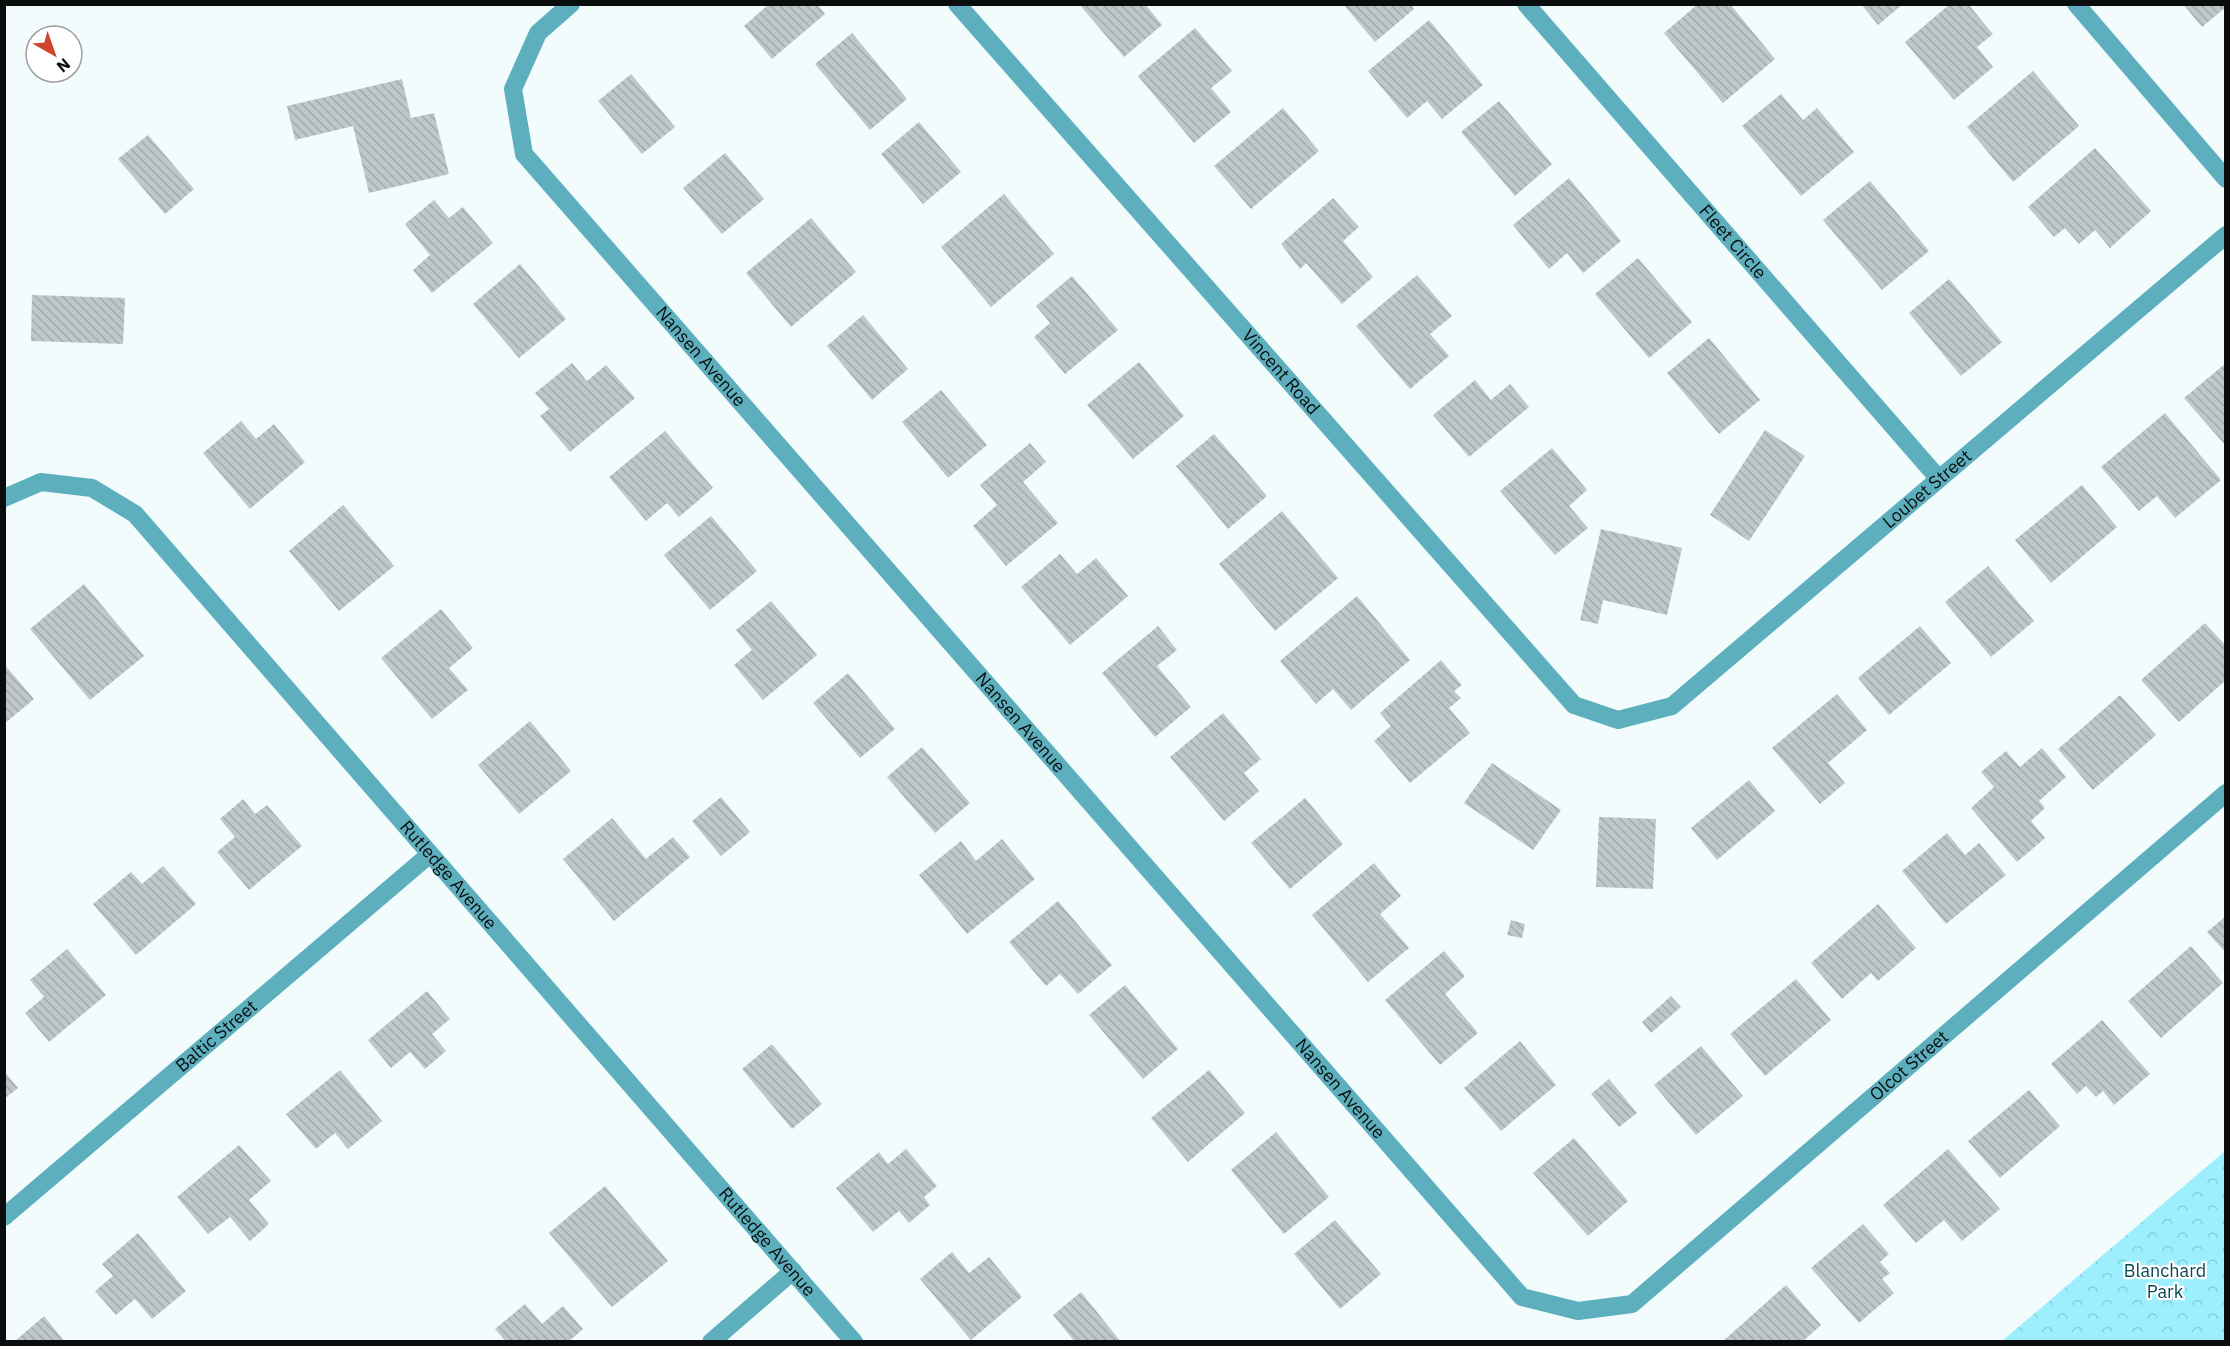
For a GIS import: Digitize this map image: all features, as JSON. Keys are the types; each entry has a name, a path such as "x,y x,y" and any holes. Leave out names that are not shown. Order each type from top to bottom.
{"street":[{"name":"Nansen Avenue","path":"571,4 538,33 513,89 524,154 1522,1297 1578,1311"},
{"name":"Vincent Road","path":"957,4 1574,705 1617,720"},
{"name":"Fleet Circle","path":"1526,4 1939,479"},
{"path":"2076,4 2226,179"},
{"name":"Loubet Street","path":"1617,720 1672,706 2226,235"},
{"name":"Rutledge Avenue","path":"4,498 41,482 92,488 135,514 429,855 854,1341"},
{"name":"Olcot Street","path":"1578,1311 1632,1304 2226,793"},
{"name":"Baltic Street","path":"4,1217 429,855"},
{"path":"711,1341 793,1272"}],"green space":[{"name":"Blanchard Park","path":"2225,1151 2225,1341 2002,1341"}],"building":[{"path":"769,4 817,4 825,14 772,59 744,26"},
{"path":"1079,4 1145,4 1162,25 1124,57"},
{"path":"1343,4 1411,4 1414,9 1375,42"},
{"path":"1698,4 1730,4 1775,59 1723,103 1664,33"},
{"path":"1861,4 1903,4 1878,25"},
{"path":"1950,4 1968,4 1993,34 1977,47 1993,67 1954,100 1905,42"},
{"path":"2183,4 2226,4 2226,7 2202,27"},
{"path":"1429,20 1483,85 1442,119 1427,101 1407,118 1368,71"},
{"path":"1195,28 1232,71 1211,88 1231,112 1194,143 1138,76"},
{"path":"852,33 907,99 870,130 815,64"},
{"path":"2033,71 2079,126 2013,182 1967,127"},
{"path":"631,74 675,127 642,154 598,101"},
{"path":"402,79 411,118 434,113 449,174 369,193 353,126 295,140 287,106"},
{"path":"1781,94 1803,120 1817,108 1854,152 1801,196 1742,126"},
{"path":"1499,101 1552,164 1515,196 1461,132"},
{"path":"1283,108 1319,151 1251,209 1214,166"},
{"path":"919,122 961,172 923,204 881,154"},
{"path":"148,135 194,189 165,214 118,159"},
{"path":"2095,148 2151,211 2110,248 2095,230 2079,244 2065,228 2054,237 2028,207"},
{"path":"725,153 764,199 722,234 683,188"},
{"path":"1569,178 1621,241 1583,273 1567,253 1549,269 1513,225"},
{"path":"1870,181 1929,251 1882,290 1823,220"},
{"path":"1004,194 1054,254 991,307 941,247"},
{"path":"1333,198 1359,227 1343,241 1373,277 1342,304 1306,263 1300,269 1281,244"},
{"path":"434,200 449,218 463,207 493,243 432,293 413,270 430,255 405,224"},
{"path":"811,218 856,272 791,327 746,273"},
{"path":"1638,258 1692,322 1649,358 1595,294"},
{"path":"520,264 566,319 519,358 473,304"},
{"path":"1417,275 1452,316 1430,334 1449,356 1410,389 1356,326"},
{"path":"1072,276 1118,330 1065,374 1034,337 1050,323 1036,306"},
{"path":"1949,279 2002,342 1961,376 1909,313"},
{"path":"32,295 125,298 123,344 31,341"},
{"path":"863,315 908,369 872,400 827,346"},
{"path":"1709,338 1760,400 1719,434 1667,373"},
{"path":"1139,362 1184,416 1133,459 1087,405"},
{"path":"572,363 587,381 606,365 635,398 570,452 540,416 549,409 535,393"},
{"path":"2226,363 2226,446 2184,398"},
{"path":"1475,380 1491,400 1510,384 1529,407 1469,457 1433,415"},
{"path":"941,390 987,445 948,478 902,422"},
{"path":"2165,413 2221,480 2175,518 2157,496 2139,511 2101,467"},
{"path":"241,421 256,439 274,424 305,462 250,509 203,453"},
{"path":"1765,430 1805,456 1749,541 1710,515"},
{"path":"665,431 713,488 679,517 667,503 646,521 609,477"},
{"path":"1214,434 1267,496 1228,529 1176,466"},
{"path":"1030,443 1046,462 1023,482 1058,523 1006,566 973,526 997,505 980,485"},
{"path":"1552,448 1587,490 1569,506 1588,528 1555,555 1500,491"},
{"path":"2082,485 2117,527 2051,583 2015,540"},
{"path":"343,505 394,566 339,611 289,551"},
{"path":"1282,511 1338,578 1275,631 1219,564"},
{"path":"711,516 757,571 710,610 664,555"},
{"path":"1601,529 1682,548 1667,615 1603,600 1598,624 1580,620"},
{"path":"1060,554 1077,574 1096,558 1128,596 1070,645 1021,587"},
{"path":"1988,566 2034,621 1991,657 1945,602"},
{"path":"84,584 144,656 90,700 30,629"},
{"path":"1357,596 1410,660 1351,710 1333,689 1316,704 1280,661"},
{"path":"771,601 817,655 763,700 734,665 752,650 736,630"},
{"path":"441,609 473,648 449,668 468,690 432,719 381,658"},
{"path":"2205,623 2226,646 2226,680 2179,722 2141,680"},
{"path":"1158,626 1177,650 1157,666 1191,707 1155,737 1102,673"},
{"path":"1920,626 1951,663 1889,715 1858,678"},
{"path":"1441,660 1462,685 1454,691 1461,698 1449,708 1470,733 1410,783 1374,741 1391,726 1380,713"},
{"path":"4,664 34,699 4,724"},
{"path":"848,673 895,729 860,758 813,703"},
{"path":"1837,694 1867,730 1828,763 1845,783 1820,804 1772,748"},
{"path":"2120,695 2156,735 2093,790 2058,749"},
{"path":"1223,713 1261,759 1244,773 1259,791 1224,821 1170,757"},
{"path":"530,721 571,771 519,814 478,765"},
{"path":"922,747 970,803 935,833 887,777"},
{"path":"2042,748 2066,777 2039,801 2045,808 2031,821 2045,838 2017,862 1971,808 1994,787 1981,772 2006,751 2020,767"},
{"path":"1492,763 1561,810 1533,850 1464,803"},
{"path":"1749,780 1775,811 1717,860 1691,828"},
{"path":"721,797 750,832 721,856 692,821"},
{"path":"1305,798 1343,844 1290,889 1251,843"},
{"path":"243,799 255,814 267,805 302,846 249,890 217,852 235,837 220,819"},
{"path":"1599,817 1656,819 1653,889 1596,887"},
{"path":"612,818 646,859 673,837 690,857 614,921 563,859"},
{"path":"1947,833 1965,855 1979,843 2006,875 1946,924 1902,871"},
{"path":"1002,839 1035,879 967,934 919,875 961,841 976,861"},
{"path":"1374,863 1401,896 1380,914 1409,948 1368,982 1312,915"},
{"path":"163,866 196,904 136,955 93,904 131,872 142,884"},
{"path":"1058,901 1112,965 1078,994 1060,974 1046,986 1009,942"},
{"path":"1878,904 1916,948 1878,981 1871,973 1842,999 1811,963"},
{"path":"2226,916 2226,953 2207,932"},
{"path":"1511,920 1525,924 1522,938 1507,935"},
{"path":"2191,946 2223,983 2161,1038 2128,1001"},
{"path":"67,949 106,995 49,1042 25,1013 44,997 30,980"},
{"path":"1444,951 1465,976 1445,994 1478,1033 1440,1065 1385,1000"},
{"path":"1796,979 1831,1020 1765,1076 1730,1034"},
{"path":"1125,985 1178,1049 1143,1079 1089,1015"},
{"path":"427,991 450,1019 432,1034 446,1051 425,1069 410,1052 391,1068 368,1040"},
{"path":"1671,996 1681,1007 1651,1033 1642,1022"},
{"path":"2102,1020 2150,1074 2114,1105 2103,1091 2096,1097 2086,1086 2077,1094 2051,1064"},
{"path":"1520,1041 1556,1085 1501,1131 1464,1088"},
{"path":"772,1044 822,1104 792,1129 742,1069"},
{"path":"1701,1046 1743,1096 1696,1135 1654,1085"},
{"path":"340,1070 382,1121 348,1149 335,1133 316,1149 286,1114"},
{"path":"1209,1070 1245,1113 1188,1162 1151,1118"},
{"path":"4,1071 18,1088 4,1099"},
{"path":"1609,1079 1637,1113 1619,1127 1591,1094"},
{"path":"2029,1090 2060,1126 2000,1178 1968,1141"},
{"path":"1276,1132 1329,1197 1284,1234 1231,1170"},
{"path":"1574,1138 1628,1201 1588,1236 1533,1173"},
{"path":"239,1145 271,1181 249,1200 269,1224 250,1241 230,1217 208,1234 177,1197"},
{"path":"906,1149 937,1186 924,1197 930,1205 909,1223 899,1211 873,1232 836,1188 879,1152 888,1164"},
{"path":"1948,1149 2000,1209 1962,1241 1944,1220 1916,1243 1883,1205"},
{"path":"605,1186 668,1261 612,1307 549,1233"},
{"path":"1335,1220 1381,1274 1340,1309 1294,1254"},
{"path":"1863,1224 1889,1254 1880,1262 1890,1273 1882,1279 1894,1293 1859,1323 1811,1268"},
{"path":"138,1233 186,1291 152,1319 135,1299 116,1315 95,1291 113,1276 102,1264"},
{"path":"952,1252 969,1273 989,1257 1022,1297 971,1340 920,1279"},
{"path":"1786,1285 1821,1325 1802,1342 1722,1342"},
{"path":"1081,1292 1121,1342 1075,1342 1053,1315"},
{"path":"525,1304 542,1324 563,1306 583,1329 568,1342 506,1342 495,1329"},
{"path":"44,1316 65,1342 14,1342"}]}
